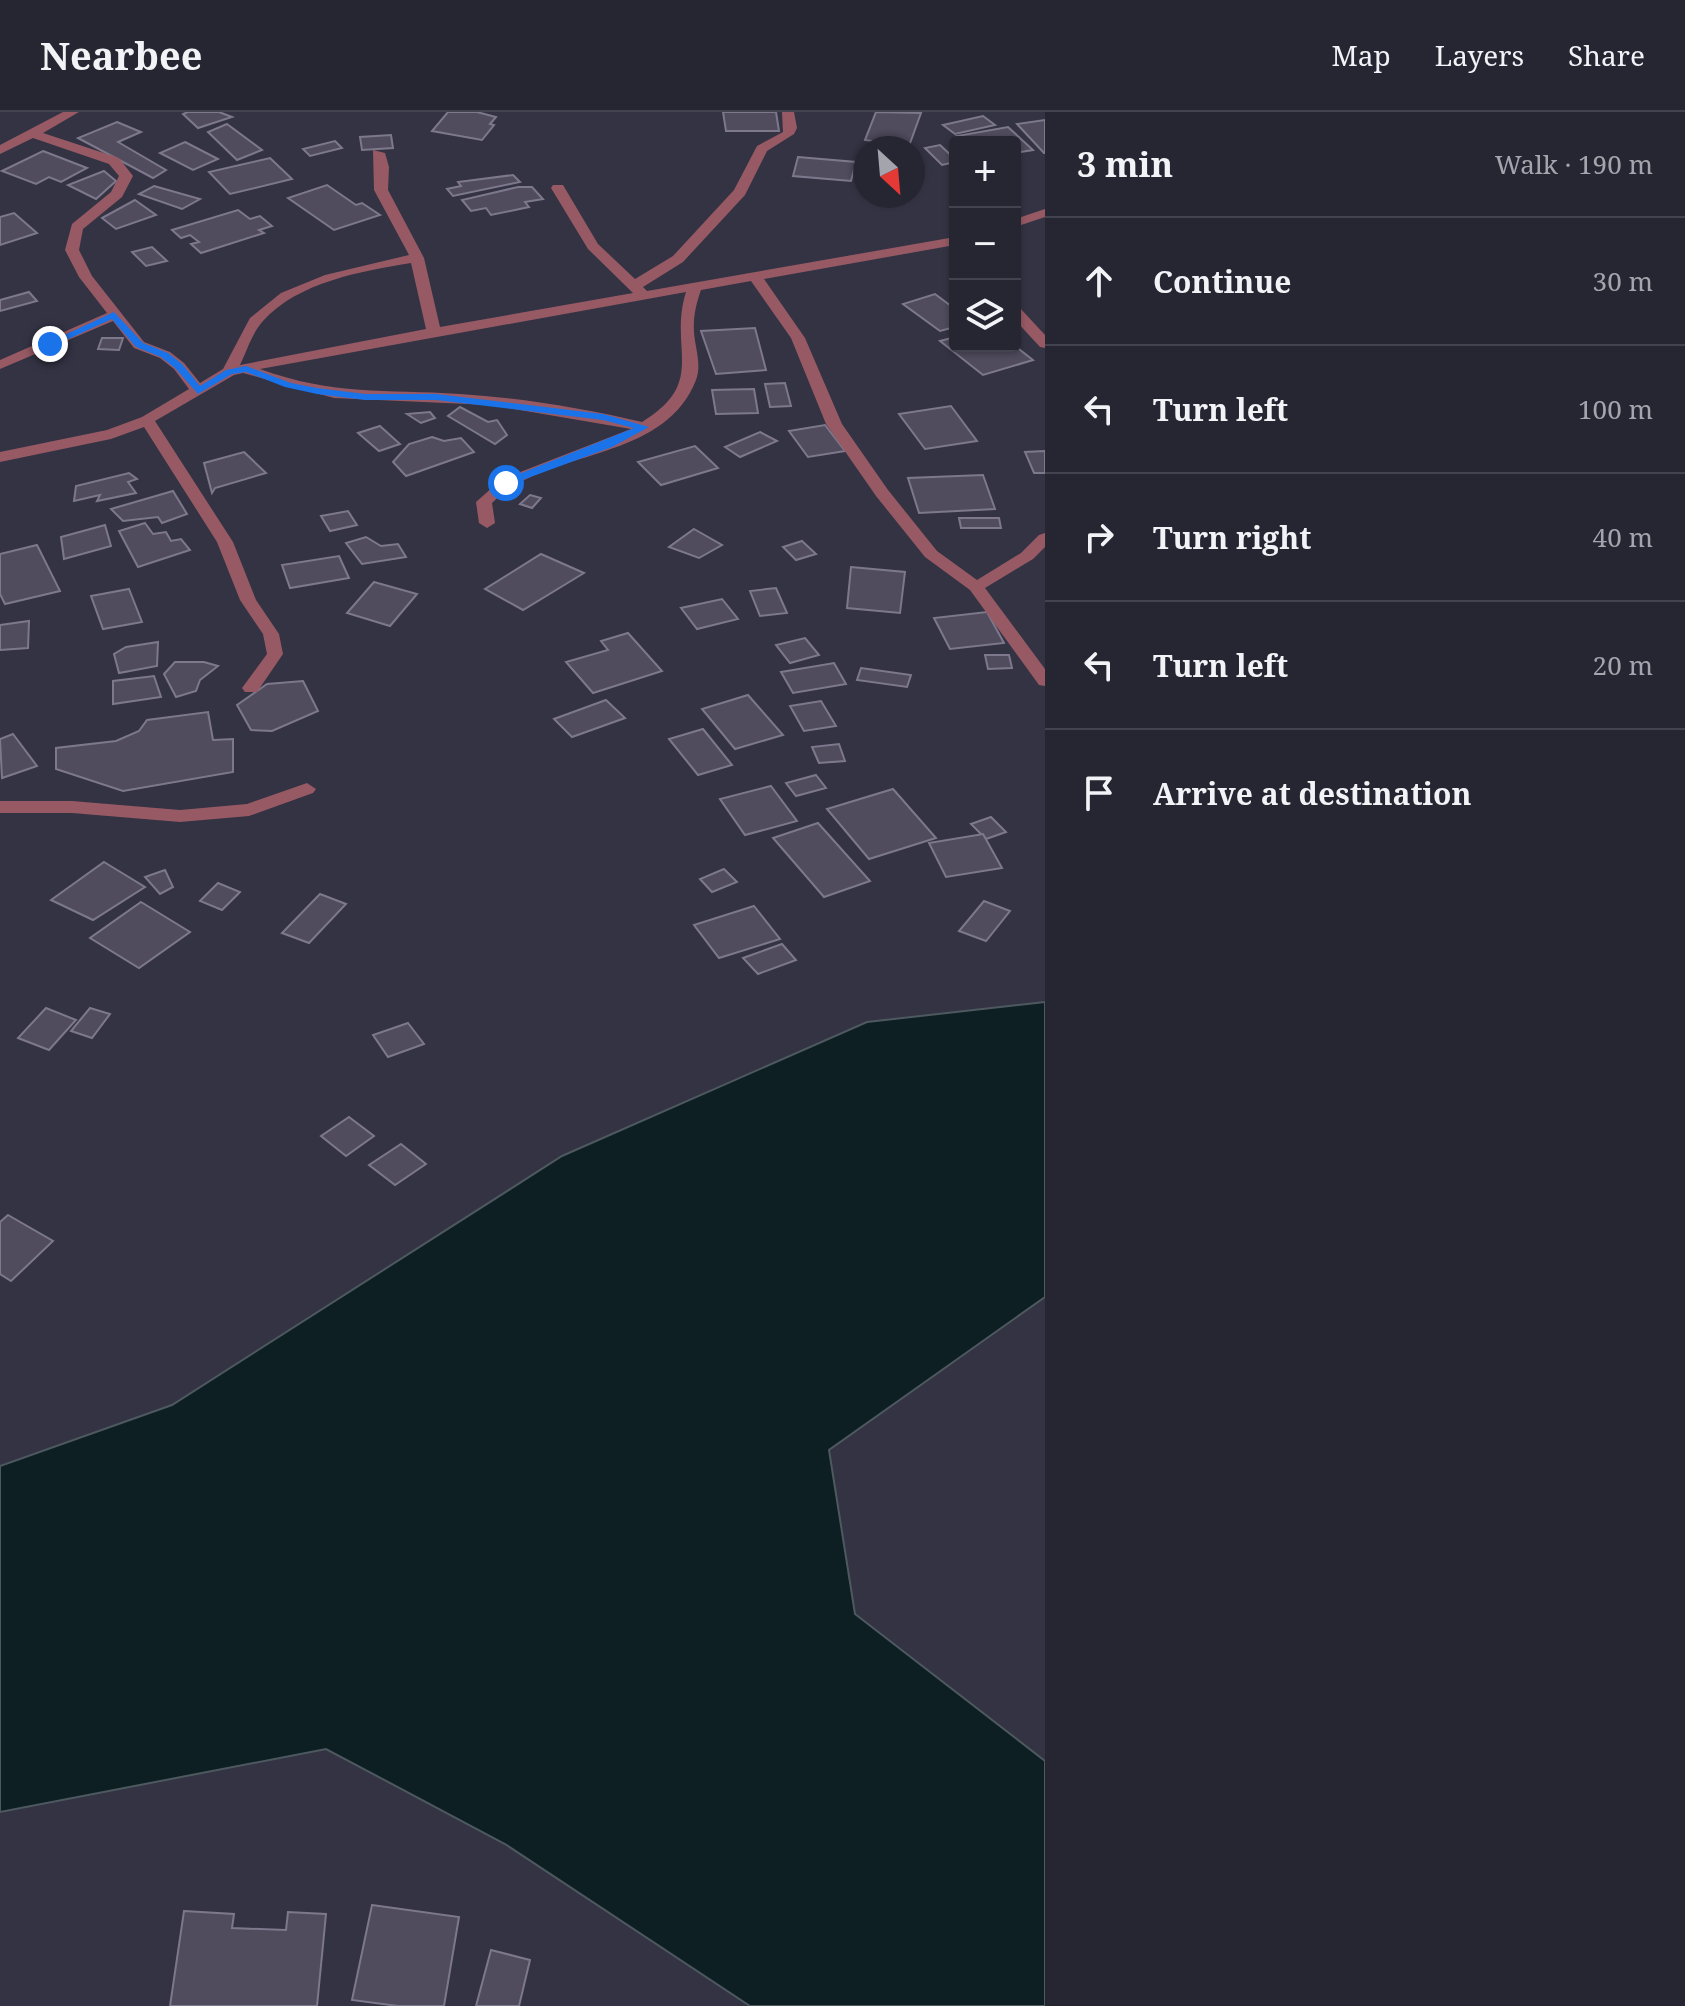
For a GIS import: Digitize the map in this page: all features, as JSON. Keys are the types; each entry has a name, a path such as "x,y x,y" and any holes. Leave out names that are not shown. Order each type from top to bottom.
{"street":[{"path":"0,150 73,112"},
{"path":"639,291 678,259 740,192 762,149 788,134 791,128 788,112"},
{"path":"35,134 114,161 126,176 117,194 77,227 72,250 86,277 139,345 165,355 179,366 198,391"},
{"path":"378,153 382,167 381,190 417,258 434,333"},
{"path":"558,188 593,246 639,291"},
{"path":"1021,221 1045,213"},
{"path":"0,457 111,434 147,420 229,372 293,357 434,333 639,291 695,286 949,245"},
{"path":"229,372 256,320 282,301 312,284 361,267 417,258"},
{"path":"754,275 798,338 834,424 882,493 931,554 976,587 1045,681"},
{"path":"487,523 484,502 506,483 608,444 644,427 672,406 687,383 693,359 687,335 686,310 695,286"},
{"path":"0,365 114,315"},
{"path":"1021,318 1045,344"},
{"path":"246,369 288,385 317,391 365,397 436,397 603,417 644,427"},
{"path":"147,420 225,542 248,600 271,634 275,654 251,688"},
{"path":"976,587 1027,556 1045,538"},
{"path":"0,807 72,807 180,816 249,810 307,789"}],"shaded area":[{"path":"1045,1002 1045,1297 829,1450 855,1614 1045,1761 1045,2006 750,2006 505,1844 326,1749 0,1812 0,1466 172,1405 562,1156 867,1022"}],"building":[{"path":"219,112 232,117 198,128 183,114"},
{"path":"448,112 477,112 496,117 490,124 494,125 482,140 432,131"},
{"path":"723,112 776,112 779,131 726,131"},
{"path":"876,112 921,113 913,136 867,136"},
{"path":"983,116 995,125 955,134 943,125"},
{"path":"1045,120 1045,153 1044,153 1017,124"},
{"path":"117,122 141,132 118,142 166,170 153,178 78,138"},
{"path":"227,124 262,150 237,160 208,132"},
{"path":"1008,127 1018,136 957,136"},
{"path":"391,135 393,148 362,150 360,137"},
{"path":"1021,139 1033,150 1021,152"},
{"path":"335,141 342,148 310,156 303,149"},
{"path":"185,142 218,159 193,170 160,153"},
{"path":"940,145 949,153 949,163 942,165 925,148"},
{"path":"43,151 87,168 61,182 49,177 36,184 2,171"},
{"path":"798,157 853,162 851,181 793,176"},
{"path":"270,158 292,179 230,194 209,172"},
{"path":"104,171 116,181 96,199 68,185"},
{"path":"513,175 520,182 453,196 447,189 461,186 458,182"},
{"path":"327,185 356,205 362,203 380,215 334,230 288,198"},
{"path":"154,186 200,199 182,209 139,194"},
{"path":"518,187 532,187 543,199 525,202 529,207 491,215 486,208 471,211 462,200"},
{"path":"135,200 156,215 116,229 102,218"},
{"path":"238,210 250,219 260,216 272,226 259,230 264,233 201,253 191,244 199,242 190,235 181,238 172,230"},
{"path":"14,213 37,233 0,245 0,217"},
{"path":"152,247 167,261 146,266 132,252"},
{"path":"29,292 37,301 0,311 0,300"},
{"path":"935,294 949,304 949,329 940,331 903,304"},
{"path":"755,328 766,370 716,374 701,331"},
{"path":"102,338 123,338 119,350 98,349"},
{"path":"949,339 949,348 940,341"},
{"path":"1021,351 1033,360 983,375 954,352"},
{"path":"785,383 791,406 770,407 765,384"},
{"path":"754,389 758,413 716,414 712,390"},
{"path":"951,406 977,441 925,449 899,414"},
{"path":"460,407 488,422 497,420 507,435 495,444 448,416"},
{"path":"430,412 435,418 421,423 407,414"},
{"path":"825,425 845,451 808,457 789,431"},
{"path":"380,426 400,444 379,451 358,433"},
{"path":"760,432 777,441 740,457 725,447"},
{"path":"432,437 444,441 461,438 474,452 406,476 393,462 409,444"},
{"path":"695,446 718,468 661,485 638,462"},
{"path":"1045,451 1045,473 1034,473 1025,452"},
{"path":"244,452 266,473 215,488 212,493 204,463"},
{"path":"129,473 137,479 128,482 136,493 97,501 100,495 74,501 76,486"},
{"path":"983,475 995,509 919,513 908,478"},
{"path":"173,491 187,514 162,523 158,517 123,521 111,509"},
{"path":"530,495 541,498 532,508 520,504"},
{"path":"348,511 357,525 330,531 321,516"},
{"path":"959,518 999,518 1001,528 961,528"},
{"path":"145,523 153,534 166,532 171,541 181,539 190,550 138,567 119,531"},
{"path":"105,525 111,546 64,559 61,537"},
{"path":"694,529 722,545 699,558 669,547"},
{"path":"366,537 381,546 398,544 406,557 362,564 346,543"},
{"path":"802,541 816,554 796,560 783,547"},
{"path":"37,545 60,591 5,604 0,594 0,554"},
{"path":"541,554 584,573 523,610 485,589"},
{"path":"339,556 349,578 290,588 282,565"},
{"path":"851,567 905,572 900,613 847,608"},
{"path":"374,582 417,594 390,626 347,613"},
{"path":"776,588 787,613 760,616 750,591"},
{"path":"129,589 142,622 103,629 91,596"},
{"path":"722,599 738,619 697,629 681,608"},
{"path":"987,612 1004,643 950,649 934,618"},
{"path":"29,621 28,648 0,650 0,625"},
{"path":"628,633 662,671 593,693 566,662 608,650 601,641"},
{"path":"805,638 819,655 790,663 776,645"},
{"path":"158,642 157,666 119,673 114,654 126,647"},
{"path":"985,655 1009,655 1012,668 988,669"},
{"path":"175,662 204,662 218,666 200,680 196,691 176,697 164,674"},
{"path":"834,663 846,684 793,693 781,672"},
{"path":"861,668 911,675 907,687 857,680"},
{"path":"154,676 161,697 113,704 113,681"},
{"path":"303,681 318,711 272,731 251,730 237,705 267,684"},
{"path":"748,695 783,735 735,749 702,709"},
{"path":"606,700 625,718 572,737 554,719"},
{"path":"821,701 836,726 804,731 790,706"},
{"path":"208,712 213,740 233,739 233,772 123,791 56,769 56,748 116,741 139,731 147,720"},
{"path":"703,729 732,765 698,775 669,739"},
{"path":"13,734 37,766 2,778 0,739"},
{"path":"839,744 845,761 819,763 812,747"},
{"path":"816,775 826,788 796,796 786,783"},
{"path":"771,786 797,821 745,835 720,799"},
{"path":"893,789 936,838 869,859 827,809"},
{"path":"991,817 1006,832 986,839 971,824"},
{"path":"818,823 870,881 824,897 773,838"},
{"path":"983,834 1002,868 946,877 929,843"},
{"path":"104,862 145,887 93,920 51,900"},
{"path":"724,869 737,882 712,892 700,879"},
{"path":"165,870 173,887 160,894 145,877"},
{"path":"218,883 240,892 222,910 200,901"},
{"path":"320,894 346,904 309,943 282,933"},
{"path":"984,901 1010,911 986,941 959,931"},
{"path":"141,902 190,932 139,968 90,938"},
{"path":"754,906 780,939 719,958 694,925"},
{"path":"782,944 796,960 758,974 743,958"},
{"path":"46,1008 76,1020 49,1050 18,1038"},
{"path":"90,1008 110,1014 92,1038 71,1031"},
{"path":"408,1023 424,1044 388,1057 373,1035"},
{"path":"349,1117 374,1136 346,1156 321,1136"},
{"path":"401,1144 426,1164 395,1185 369,1165"},
{"path":"8,1215 53,1241 11,1281 0,1274 0,1222"},
{"path":"372,1905 459,1917 444,2006 398,2006 352,2000"},
{"path":"184,1911 234,1914 232,1928 286,1930 288,1912 326,1914 317,2006 170,2006"},
{"path":"491,1950 530,1960 519,2006 476,2006"}],"route":[{"path":"50,344 114,315 139,345 165,355 179,366 198,391 229,372 246,369 288,385 317,391 365,397 436,397 603,417 644,427 506,483"}]}
